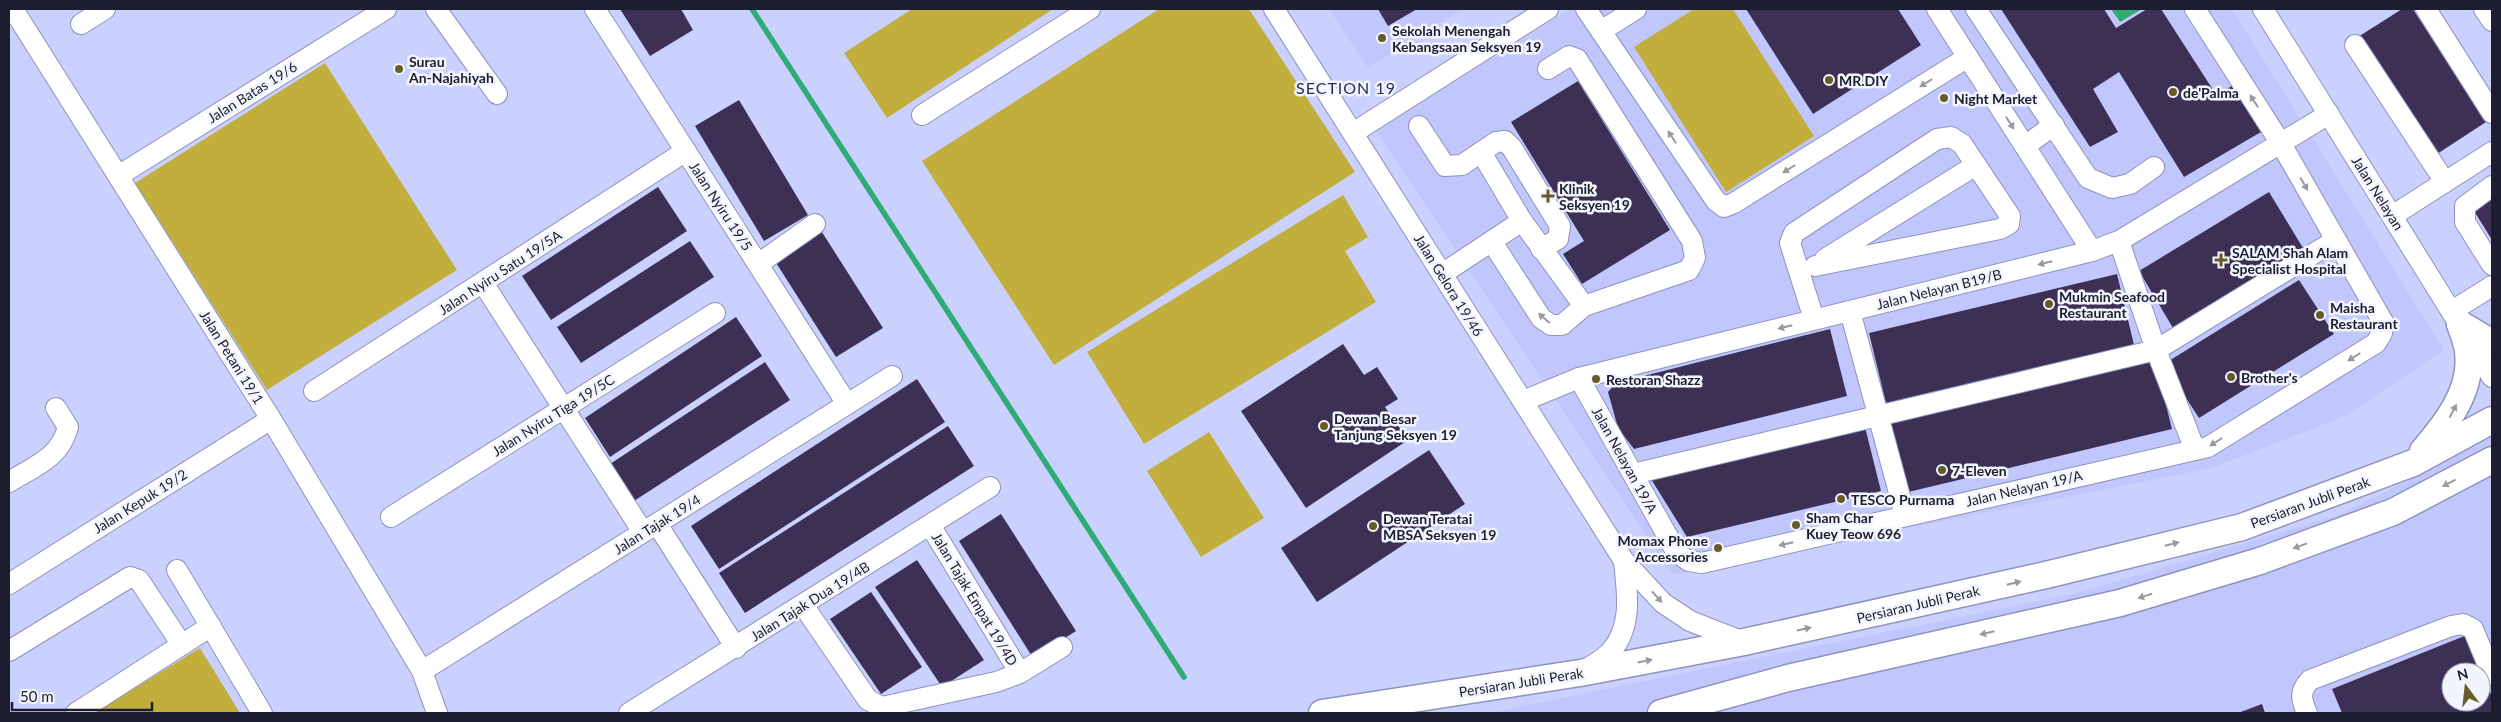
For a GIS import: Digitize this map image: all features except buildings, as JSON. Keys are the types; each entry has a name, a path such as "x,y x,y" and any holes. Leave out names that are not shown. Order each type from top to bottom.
{"main road":[{"path":"2456,318 2492,343"},
{"path":"2413,463 2445,425 2461,396 2468,368 2468,350 2456,318"},
{"name":"Persiaran Jubli Perak","path":"1322,713 1388,707 1744,642 2046,575 2242,527 2413,463 2492,420"},
{"path":"1662,713 1788,678 2120,603 2222,572 2393,512 2492,460"}],"street":[{"name":"Jalan Petani 19/1","path":"13,9 271,418 422,671 437,713"},
{"path":"81,24 105,9"},
{"path":"436,9 497,94"},
{"name":"Jalan Nyiru 19/5","path":"595,9 847,404"},
{"path":"922,115 1090,9"},
{"name":"Jalan Gelora 19/46","path":"1274,9 1624,561 1663,603 1690,621 1744,642"},
{"path":"1353,133 1548,9"},
{"path":"1586,9 1716,201 1724,207 1734,203 1968,57"},
{"path":"1601,31 1636,9"},
{"path":"1937,9 2092,251"},
{"path":"1976,9 2088,178 2112,188 2130,184 2154,167"},
{"path":"1633,474 2156,350 2336,240 2280,142 2195,9"},
{"name":"Jalan Nelayan","path":"2263,9 2492,377"},
{"path":"2426,9 2492,113"},
{"path":"2484,9 2492,21"},
{"name":"Jalan Batas 19/6","path":"118,176 374,12"},
{"path":"2355,45 2445,182"},
{"path":"1492,242 1541,318 1552,324 1562,325 1584,306 1689,270 1695,258 1692,241 1577,59 1569,56 1548,69"},
{"name":"Jalan Nelayan B19/B","path":"1523,401 1580,378 2092,251 2118,241 2329,114"},
{"path":"2025,146 2054,125"},
{"path":"1419,126 1445,166 1462,165 1496,142 1506,141 1560,226 1558,239 1541,249"},
{"path":"1808,270 2000,229 2009,224 2010,216 1962,144 1951,137 1937,139 1794,233 1790,243 1808,270 1814,319"},
{"name":"Jalan Nyiru Satu 19/5A","path":"314,391 686,151"},
{"path":"1481,152 1522,221 1584,306"},
{"path":"2392,216 2492,152"},
{"path":"1808,270 1976,165"},
{"path":"2492,186 2465,206 2465,222 2492,265"},
{"path":"1442,274 1522,221"},
{"path":"758,264 815,224"},
{"name":"Jalan Nelayan 19/A","path":"1580,378 1677,553 1689,560 1702,564 1905,515 2208,447 2376,343 2382,333 2383,322 2336,240"},
{"path":"2118,241 2156,350 2195,450"},
{"path":"483,283 564,408 736,648"},
{"path":"2456,318 2492,286"},
{"path":"1850,311 1905,515"},
{"name":"Jalan Nyiru Tiga 19/5C","path":"391,517 714,313"},
{"name":"Jalan Tajak 19/4","path":"422,671 892,376"},
{"path":"9,482 58,451 65,439 68,427 56,408"},
{"name":"Jalan Kepuk 19/2","path":"9,584 271,418"},
{"name":"Jalan Tajak Dua 19/4B","path":"629,713 736,648 990,487"},
{"name":"Jalan Tajak Empat 19/4D","path":"930,525 1020,673"},
{"name":"Jalan Gelora 19/46","path":"1580,673 1612,651 1627,622 1624,561"},
{"path":"177,570 262,713"},
{"path":"9,651 130,577 139,580 182,645"},
{"path":"803,605 868,700 882,707 996,682 1020,673 1062,647"},
{"path":"2307,713 2301,700 2302,689 2310,680 2451,626 2463,624 2473,629 2492,675"},
{"path":"76,713 210,626"}],"shaded area":[{"path":"912,9 1053,9 887,118 844,53"},
{"path":"1159,9 1249,9 1355,172 1054,365 922,161"},
{"name":"Sekolah Menengah Kebangsaan Seksyen 19","path":"1329,9 1462,9 1368,68"},
{"path":"1570,9 2232,9 2444,350 2345,416 2212,468 1672,575 1376,131"},
{"path":"1694,9 1733,9 1814,136 1726,192 1634,47"},
{"path":"2111,9 2142,9 2120,22"},
{"path":"325,63 457,270 267,390 135,183"},
{"path":"1343,195 1368,237 1345,251 1376,302 1144,444 1087,352"},
{"path":"1209,432 1264,518 1201,557 1147,471"},
{"path":"2492,438 2492,713 1488,713 2077,593 2339,515"},
{"path":"200,648 240,713 94,713"}],"waterway":[{"path":"752,9 1184,677"}],"place":[{"name":"Sekolah Menengah Kebangsaan Seksyen 19","path":"1382,38"},
{"name":"Surau An-Najahiyah","path":"399,69"},
{"name":"MR.DIY","path":"1829,80"},
{"name":"de'Palma","path":"2173,92"},
{"name":"Night Market","path":"1944,98"},
{"name":"Klinik Seksyen 19","path":"1548,196"},
{"name":"SALAM Shah Alam Specialist Hospital","path":"2221,260"},
{"name":"Mukmin Seafood Restaurant","path":"2049,304"},
{"name":"Maisha Restaurant","path":"2320,315"},
{"name":"Brother's","path":"2231,377"},
{"name":"Restoran Shazz","path":"1596,379"},
{"name":"Dewan Besar Tanjung Seksyen 19","path":"1324,426"},
{"name":"7-Eleven","path":"1942,470"},
{"name":"TESCO Purnama","path":"1841,499"},
{"name":"Sham Char Kuey Teow 696","path":"1796,525"},
{"name":"Dewan Teratai MBSA Seksyen 19","path":"1373,526"},
{"name":"Momax Phone Accessories","path":"1718,548"}],"district":[{"name":"SECTION 19","path":"1346,87"}]}
